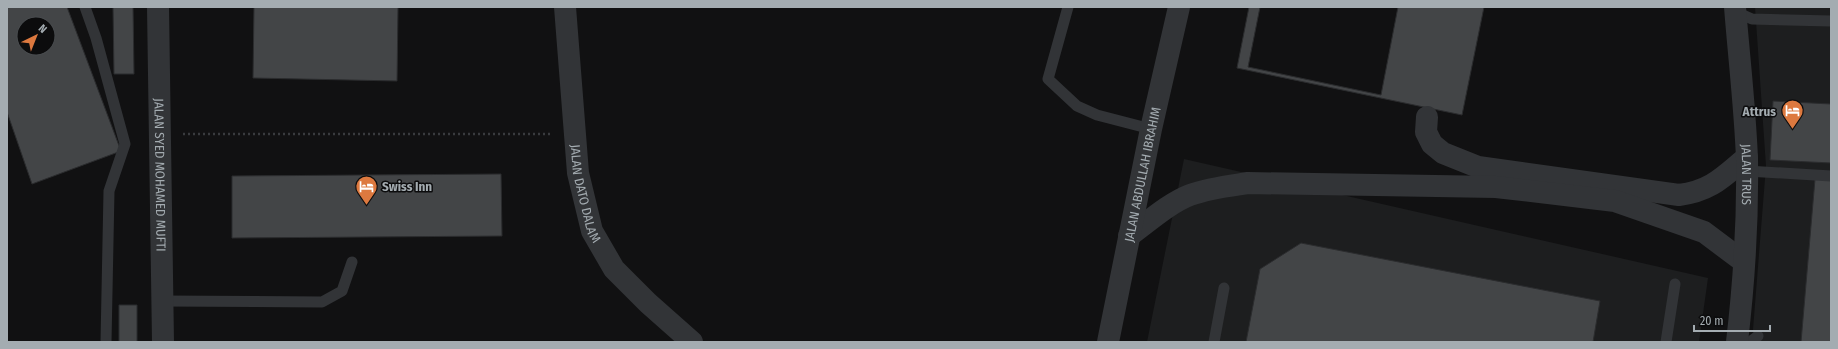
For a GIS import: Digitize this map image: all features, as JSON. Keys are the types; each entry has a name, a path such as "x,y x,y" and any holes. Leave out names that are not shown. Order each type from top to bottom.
{"street":[{"name":"JALAN SYED MOHAMED MUFTI","path":"158,7 163,342"},
{"name":"JALAN DATO DALAM","path":"565,7 578,173 592,231 614,269 648,303 692,342"},
{"name":"JALAN ABDULLAH IBRAHIM","path":"1108,342 1151,129 1179,7"},
{"name":"JALAN TRUS","path":"1736,10 1747,164 1744,262 1748,340"},
{"path":"1427,117 1426,132 1432,144 1443,153 1478,167 1678,195 1694,193 1713,186 1747,164"},
{"path":"1129,236 1167,208 1189,195 1220,187 1248,183 1496,187 1615,201 1704,232 1744,262"}],"lane":[{"path":"85,7 96,38 125,144 109,191 106,342"},
{"path":"1068,7 1048,79 1077,106 1097,115 1151,129"},
{"path":"1736,10 1752,19 1831,21"},
{"path":"1747,164 1831,176"},
{"path":"162,300 322,302 342,291 352,262"},
{"path":"1666,342 1675,284"},
{"path":"1214,342 1224,288"}],"path":[{"path":"160,134 575,134"}],"shaded area":[{"path":"1755,7 1831,7 1831,342 1752,342 1766,166"},
{"path":"1184,159 1708,278 1699,342 1147,342"}],"building":[{"path":"7,7 67,7 121,151 32,184 7,112"},
{"path":"113,7 133,7 134,74 114,74"},
{"path":"254,7 398,7 397,81 253,78"},
{"path":"1249,7 1484,7 1462,115 1237,68"},
{"path":"1260,7 1398,7 1381,95 1248,67"},
{"path":"1773,101 1831,104 1831,163 1770,160"},
{"name":"Swiss Inn","path":"501,174 502,236 232,238 232,176"},
{"path":"1815,179 1831,180 1831,342 1801,342"},
{"path":"1301,243 1600,301 1593,342 1246,342 1260,269"},
{"path":"119,305 137,305 137,342 119,342"}],"place":[{"name":"Attrus","path":"1792,130"},
{"name":"Swiss Inn","path":"367,206"}]}
